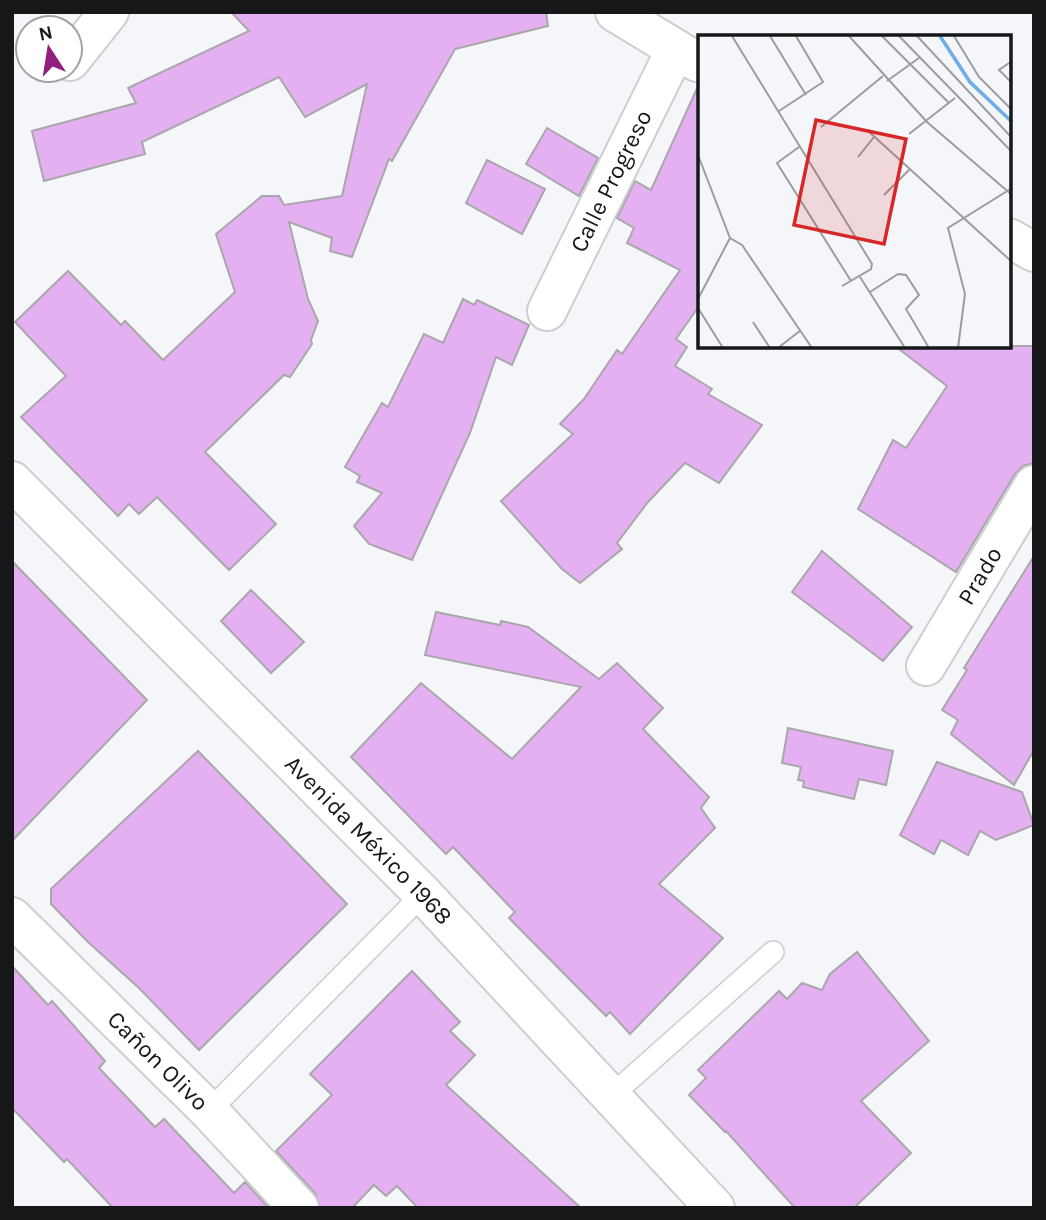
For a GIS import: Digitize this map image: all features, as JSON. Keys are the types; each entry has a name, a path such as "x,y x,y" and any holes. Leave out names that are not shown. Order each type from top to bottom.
{"street":[{"path":"84,43 109,12"},
{"path":"615,12 688,56"},
{"name":"Calle Progreso","path":"547,311 688,56"},
{"path":"1011,239 1034,252"},
{"name":"Avenida México 1968","path":"12,481 423,894 715,1208"},
{"name":"Prado","path":"926,666 1034,485"},
{"name":"Cañon Olivo","path":"12,917 209,1111 299,1208"}],"lane":[{"path":"209,1111 423,894"},
{"path":"611,1096 773,952"}],"building":[{"path":"231,12 546,12 548,26 455,49 392,161 389,159 352,257 330,251 332,238 289,222 308,299 318,321 312,344 290,377 284,375 205,452 276,524 229,570 157,497 139,514 129,504 118,516 21,417 66,376 15,322 68,271 121,325 125,321 163,360 235,292 216,234 262,196 279,196 284,205 342,196 367,84 305,117 279,77 142,142 145,154 44,181 32,131 136,103 128,88 249,31"},
{"path":"698,86 698,307 676,339 687,347 675,366 712,389 708,394 762,425 719,483 685,463 648,502 617,543 622,549 580,583 562,569 501,501 573,434 560,424 584,399 617,350 622,354 680,270 627,243 634,228 617,218 635,181 651,190"},
{"path":"547,128 598,158 579,196 526,164"},
{"path":"487,160 545,189 522,234 466,203"},
{"path":"463,299 474,305 477,300 529,325 512,365 496,357 470,433 412,560 369,544 354,526 382,493 357,482 360,476 345,467 382,403 388,407 424,334 443,343"},
{"path":"1034,346 1034,463 1023,466 1015,474 956,572 858,509 893,440 906,448 947,386 898,348"},
{"path":"822,551 912,627 883,661 792,592"},
{"path":"1034,556 1034,750 1014,785 951,734 958,720 942,710 967,670 964,668"},
{"path":"12,561 147,700 12,841"},
{"path":"251,590 304,642 271,673 221,621"},
{"path":"436,612 500,625 501,621 528,627 599,679 617,663 663,708 643,729 709,797 701,808 715,828 659,884 723,938 630,1034 610,1012 606,1016 509,918 515,912 453,847 446,854 351,757 421,683 512,759 581,687 425,655"},
{"path":"788,728 893,751 886,785 859,779 854,799 803,787 804,781 798,780 801,767 782,763"},
{"path":"198,751 347,904 199,1050 51,904 51,889"},
{"path":"937,762 1022,792 1034,825 996,840 980,831 968,855 941,840 934,854 900,835"},
{"path":"857,952 929,1041 861,1101 911,1153 854,1208 795,1208 726,1131 689,1095 706,1078 698,1070 779,991 787,999 802,983 822,990 830,974"},
{"path":"12,966 48,1005 52,1001 105,1061 99,1068 155,1127 164,1119 234,1193 245,1182 269,1208 113,1208 67,1159 64,1162 12,1108"},
{"path":"412,971 460,1022 450,1031 475,1055 446,1085 581,1208 418,1208 397,1186 386,1196 374,1185 352,1208 320,1208 315,1193 276,1151 332,1095 310,1074"}]}
